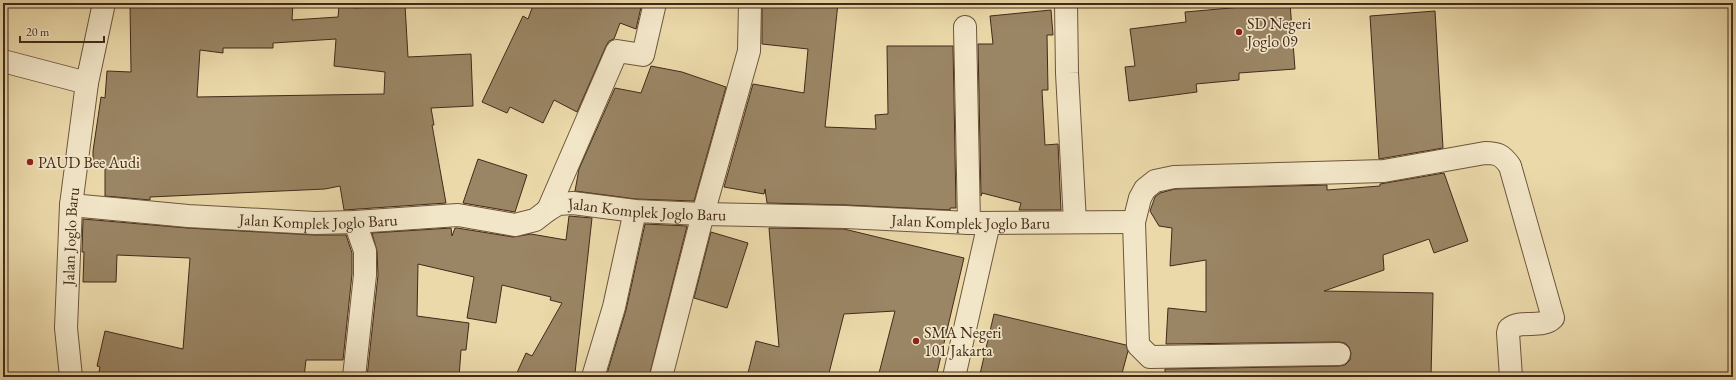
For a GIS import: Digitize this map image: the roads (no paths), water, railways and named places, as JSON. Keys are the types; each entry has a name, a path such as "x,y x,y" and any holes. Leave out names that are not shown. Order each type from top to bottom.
{"street":[{"name":"Jalan Joglo Baru","path":"71,377 66,328 71,205 87,82 104,3"},
{"path":"548,210 617,51 643,55 655,3"},
{"path":"661,377 703,214 749,51 750,3"},
{"path":"1066,3 1067,73 1075,222"},
{"path":"954,377 979,223 965,27"},
{"path":"3,61 87,82"},
{"path":"1339,354 1150,357 1138,345 1134,222 1140,198 1145,189 1155,181 1174,177 1384,171 1485,153 1498,154 1502,156 1510,166 1553,318 1543,322 1517,325 1509,329 1511,377"},
{"name":"Jalan Komplek Joglo Baru","path":"71,205 196,216 315,222 355,222 458,215 515,225 535,220 558,204 573,203 635,211 703,214 838,217 979,223 1134,222"},
{"path":"593,377 614,307 635,211"},
{"path":"354,377 365,275 365,251 355,222"}],"place":[{"name":"SD Negeri Joglo 09","path":"1239,32"},
{"name":"PAUD Bee Audi","path":"30,162"},
{"name":"SMA Negeri 101 Jakarta","path":"916,341"}]}
